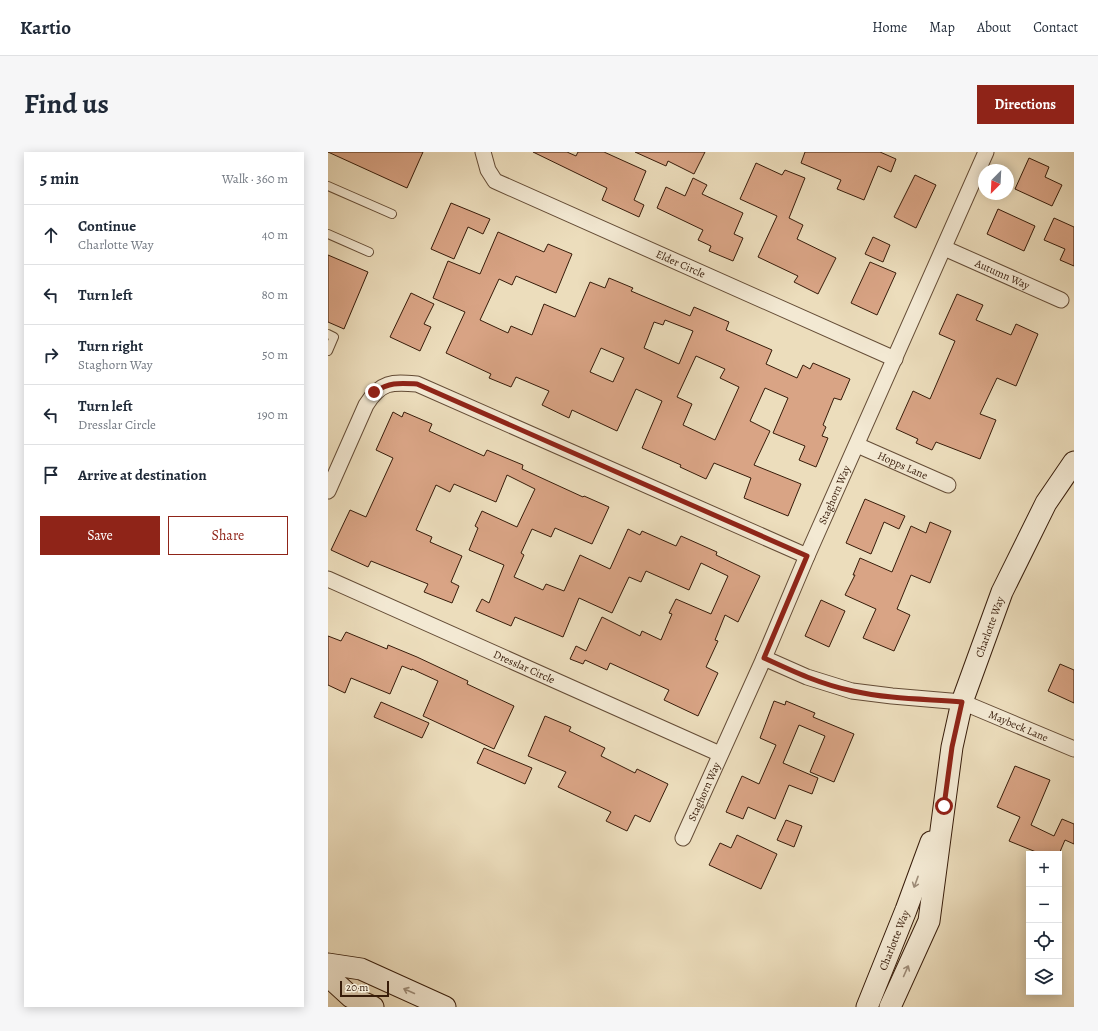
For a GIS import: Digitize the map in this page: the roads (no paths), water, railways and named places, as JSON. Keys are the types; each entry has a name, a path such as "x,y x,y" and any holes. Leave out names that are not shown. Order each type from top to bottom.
{"street":[{"name":"Elder Circle","path":"483,152 488,170 495,181 895,359"},
{"name":"Staghorn Way","path":"683,838 764,658 807,556 985,152"},
{"name":"Autumn Way","path":"944,248 1061,300"},
{"path":"328,491 366,405 374,392 397,382 417,384 807,556"},
{"name":"Hopps Lane","path":"856,445 948,485"},
{"name":"Charlotte Way","path":"890,1007 929,921 952,747 962,702 1002,592 1046,503 1074,462"},
{"name":"Dresslar Circle","path":"328,579 720,754"},
{"name":"Maybeck Lane","path":"764,658 807,677 852,691 962,702 1074,749"},
{"name":"Charlotte Way","path":"867,1007 906,910 944,806"},
{"path":"328,964 361,969 445,1007"},
{"path":"328,976 352,997 373,1007"}],"lane":[{"path":"328,186 392,214"},
{"path":"328,234 369,252"},
{"path":"328,334 334,337 328,351"}]}
